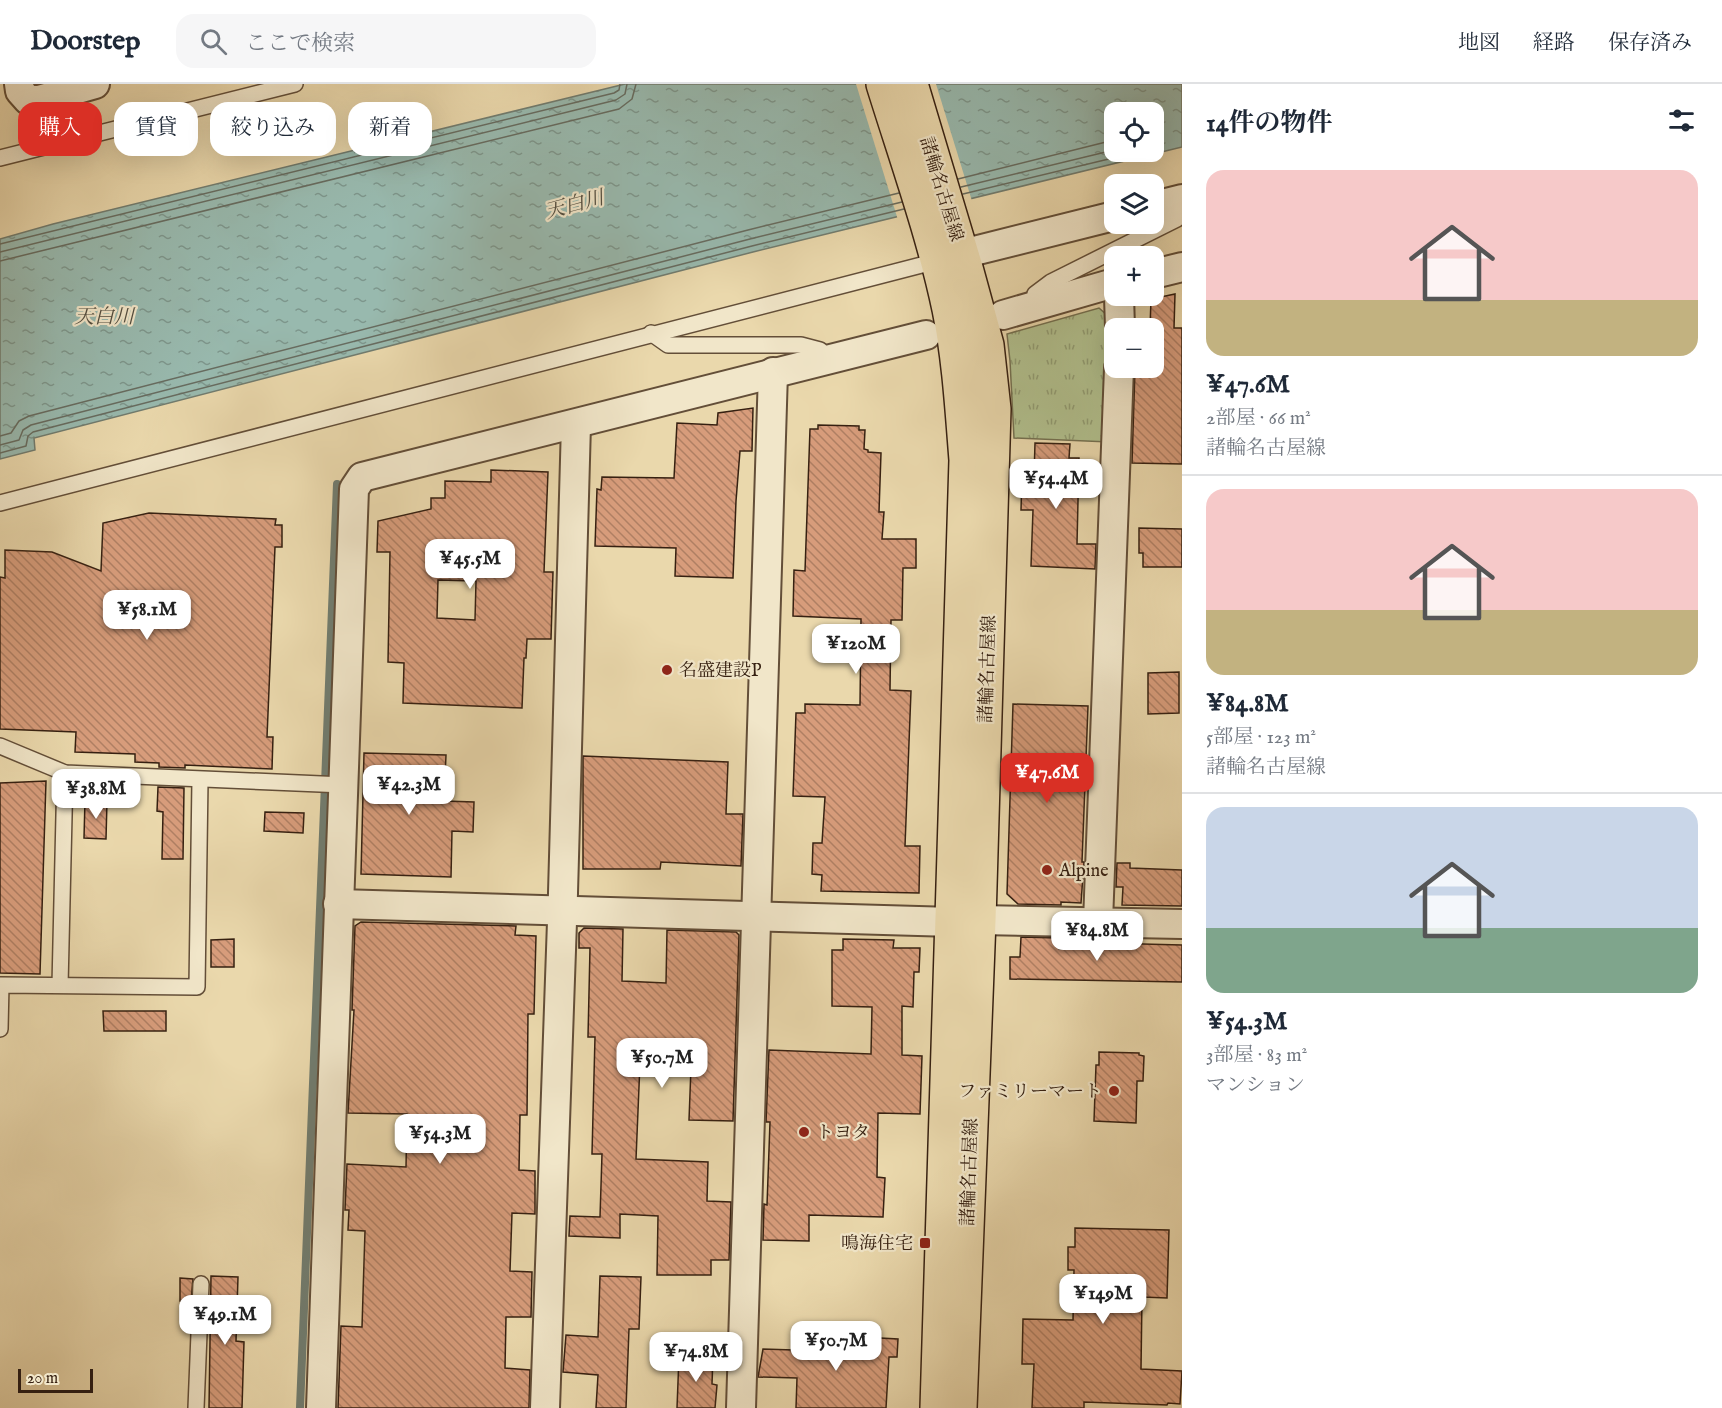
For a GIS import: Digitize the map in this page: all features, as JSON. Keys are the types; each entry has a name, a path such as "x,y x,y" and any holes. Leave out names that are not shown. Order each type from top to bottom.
{"main road":[{"name":"諸輪名古屋線","path":"883,84 948,252"},
{"name":"諸輪名古屋線","path":"911,84 948,252 949,312 963,415 966,460 966,921 960,1408"},
{"name":"諸輪名古屋線","path":"937,1408 966,921"}],"street":[{"path":"19,84 20,91 28,100 39,100 95,84"},
{"path":"1164,204 1182,200"},
{"path":"948,252 1104,218"},
{"path":"1164,272 1182,267"},
{"path":"1003,315 1104,286"},
{"path":"321,1408 338,904 331,785 354,489 362,477 926,335"},
{"path":"741,1408 773,372"},
{"path":"1098,922 1119,378"},
{"path":"545,1408 576,424"},
{"path":"338,904 562,912 1182,924"}],"lane":[{"path":"0,158 295,84"},
{"path":"1035,306 1035,294 1052,282 1177,219 1182,214"},
{"path":"0,503 651,333 948,252"},
{"path":"651,333 668,345 801,345 820,350 830,359"},
{"path":"0,746 65,773 331,785"},
{"path":"60,985 65,773"},
{"path":"0,1029 1,985 197,987 200,780"},
{"path":"196,1408 201,1284"}],"green space":[{"path":"1099,308 1108,316 1109,318 1104,318 1104,378 1111,378 1109,442 1014,438 1007,334"}],"water":[{"name":"天白川","path":"625,84 1182,84 1182,147 1164,151 1164,102 1104,102 1104,162 1121,162 753,252 34,438 35,450 0,459 0,239 348,152 348,156 432,156 432,131"}],"pier":[{"path":"856,84 936,84 972,201 898,220"}],"building":[{"path":"1175,294 1174,328 1182,328 1182,464 1132,463 1135,378 1164,378 1164,318 1150,318 1151,306 1164,306 1164,296"},
{"path":"753,408 752,451 740,451 733,578 675,576 676,548 595,546 597,489 601,490 602,477 674,478 677,423 717,425 718,413"},
{"path":"818,425 859,426 859,430 865,430 864,449 868,452 881,453 879,512 884,512 882,539 916,539 916,568 903,568 902,620 891,620 890,690 911,691 905,846 920,846 919,893 821,891 822,875 812,874 813,843 822,843 825,797 793,796 796,713 805,713 805,704 860,705 861,619 793,616 794,570 805,571 810,429 818,429"},
{"path":"1035,443 1070,444 1069,458 1079,458 1077,544 1096,544 1095,569 1031,566 1033,510 1021,510 1022,476 1034,477"},
{"path":"491,470 548,472 544,572 553,572 551,639 527,639 522,708 403,703 404,663 388,662 390,552 377,552 378,521 431,509 431,498 445,498 445,481 491,482","holes":["438,580 476,581 475,620 437,618"]},
{"path":"149,513 276,519 275,525 282,525 282,547 275,547 267,737 273,737 272,769 185,765 185,768 159,767 159,763 135,762 135,754 75,752 76,732 0,729 0,577 5,578 5,550 52,552 101,571 103,523"},
{"path":"1139,528 1182,529 1182,567 1143,567 1143,553 1139,553"},
{"path":"1179,672 1179,713 1148,714 1148,673"},
{"path":"1013,704 1088,706 1081,903 1018,904 1007,894"},
{"path":"364,753 446,755 444,801 474,802 473,832 452,831 451,877 361,874"},
{"path":"583,756 728,762 726,814 743,814 741,866 661,862 660,869 583,869"},
{"path":"46,781 40,974 0,973 0,783"},
{"path":"158,787 184,788 183,859 162,859 163,812 157,811"},
{"path":"85,800 107,801 106,839 84,838"},
{"path":"265,812 304,813 303,833 264,831"},
{"path":"1117,863 1130,863 1130,868 1182,870 1182,906 1122,905 1123,887 1116,887"},
{"path":"361,922 516,926 515,935 536,936 534,1014 528,1014 527,1115 520,1115 519,1170 535,1171 535,1214 512,1213 510,1271 532,1272 531,1317 506,1317 505,1368 530,1370 529,1408 338,1408 341,1326 362,1327 365,1231 348,1230 349,1210 345,1210 347,1164 406,1167 407,1114 348,1113 354,1010 352,1010 355,926"},
{"path":"584,928 623,929 622,981 666,983 667,930 736,932 739,935 733,1121 689,1120 692,1041 641,1039 636,1159 708,1162 707,1201 731,1202 729,1260 711,1260 711,1275 657,1275 658,1216 620,1214 620,1238 569,1236 570,1216 600,1217 602,1154 592,1154 595,1037 588,1037 590,948 579,948 579,933"},
{"path":"1021,937 1059,938 1059,949 1102,949 1103,943 1182,945 1182,982 1010,979 1010,957 1020,957"},
{"path":"234,939 234,967 211,967 211,940"},
{"path":"843,939 894,940 893,948 920,948 919,972 914,972 913,1007 902,1006 902,1055 922,1056 920,1114 878,1113 877,1177 885,1178 883,1217 809,1215 809,1241 763,1240 764,1204 767,1205 770,1122 766,1122 769,1050 871,1054 872,1007 832,1006 832,950 843,950"},
{"path":"103,1011 166,1011 166,1031 104,1031"},
{"path":"1099,1052 1139,1053 1144,1056 1143,1081 1137,1081 1136,1123 1094,1121 1096,1065 1099,1065"},
{"path":"1075,1228 1169,1230 1167,1298 1142,1297 1141,1369 1182,1371 1180,1404 1084,1402 1084,1408 1032,1408 1034,1364 1022,1364 1023,1319 1073,1320 1074,1270 1068,1270 1068,1247 1075,1247"},
{"path":"211,1276 238,1277 236,1341 244,1342 242,1408 209,1408"},
{"path":"600,1276 641,1277 639,1329 629,1329 626,1408 596,1408 598,1375 563,1372 566,1335 598,1337"},
{"path":"180,1278 193,1279 191,1301 180,1301"},
{"path":"825,1335 898,1339 897,1357 889,1357 886,1408 796,1408 797,1378 758,1377 763,1349 825,1351"},
{"path":"679,1356 713,1357 712,1384 717,1385 715,1408 677,1408"}],"waterway":[{"path":"300,1408 337,484"}],"place":[{"name":"名盛建設P","path":"667,670"},
{"name":"Alpine","path":"1047,870"},
{"name":"ファミリーマート","path":"1114,1091"},
{"name":"トヨタ","path":"804,1132"},
{"name":"鳴海住宅","path":"925,1243"}]}
